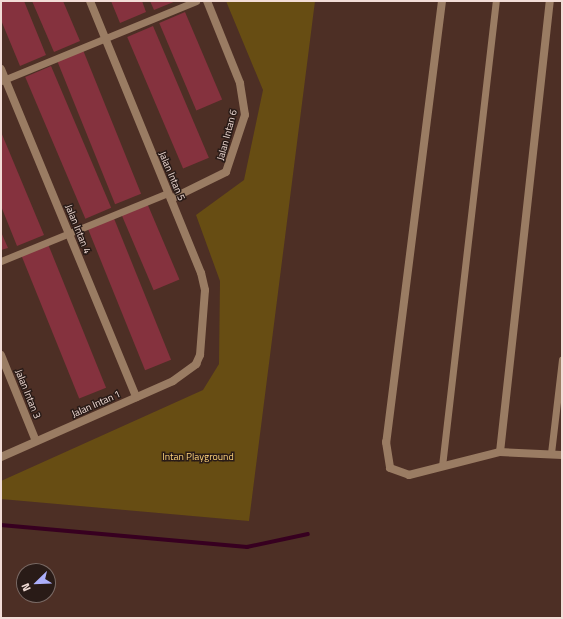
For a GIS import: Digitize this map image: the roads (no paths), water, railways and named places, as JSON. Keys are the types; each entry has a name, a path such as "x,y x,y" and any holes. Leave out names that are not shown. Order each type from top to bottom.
{"street":[{"name":"Jalan Intan 5","path":"90,1 170,196 204,290 196,364"},
{"name":"Jalan Intan 6","path":"170,196 226,172 245,115 240,83 207,1"},
{"path":"442,1 386,442 390,468 409,475 500,452 562,455"},
{"path":"500,452 550,1"},
{"name":"Jalan Intan 4","path":"1,69 3,80 69,233 136,397"},
{"name":"Jalan Intan 3","path":"1,355 36,441"},
{"name":"Jalan Intan 1","path":"1,457 185,375 196,364"}],"lane":[{"path":"3,80 196,1"},
{"path":"442,466 496,1"},
{"path":"1,261 69,233 170,196"},
{"path":"551,454 562,360"}],"waterway":[{"path":"1,525 247,547 308,534"}],"park label":[{"name":"Intan Playground","path":"198,457"}]}
